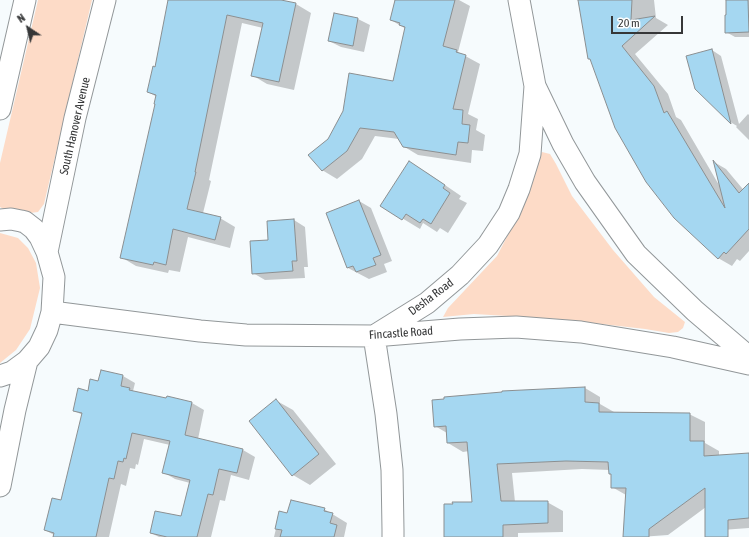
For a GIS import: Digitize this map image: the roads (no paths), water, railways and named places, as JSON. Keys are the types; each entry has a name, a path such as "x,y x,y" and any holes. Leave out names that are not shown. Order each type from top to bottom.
{"street":[{"path":"0,109 26,0"},
{"name":"South Hanover Avenue","path":"47,252 75,118 105,0"},
{"name":"Desha Road","path":"374,336 427,303 460,275 488,245 509,213 520,190 530,154 535,86 519,0"},
{"name":"Desha Road","path":"535,86 563,144 585,182 636,254 694,311 749,357"},
{"name":"South Hanover Avenue","path":"0,220 10,218 25,222 34,229 40,237 47,252 54,277 52,312 47,330 39,347 27,361 12,372 0,376"},
{"name":"Fincastle Road","path":"52,312 200,331 246,335 374,336 460,329 516,327 581,332 673,347 749,364"},
{"path":"374,336 386,414 391,462 393,537"},
{"name":"South Hanover Avenue","path":"0,486 15,410 27,361"}]}
